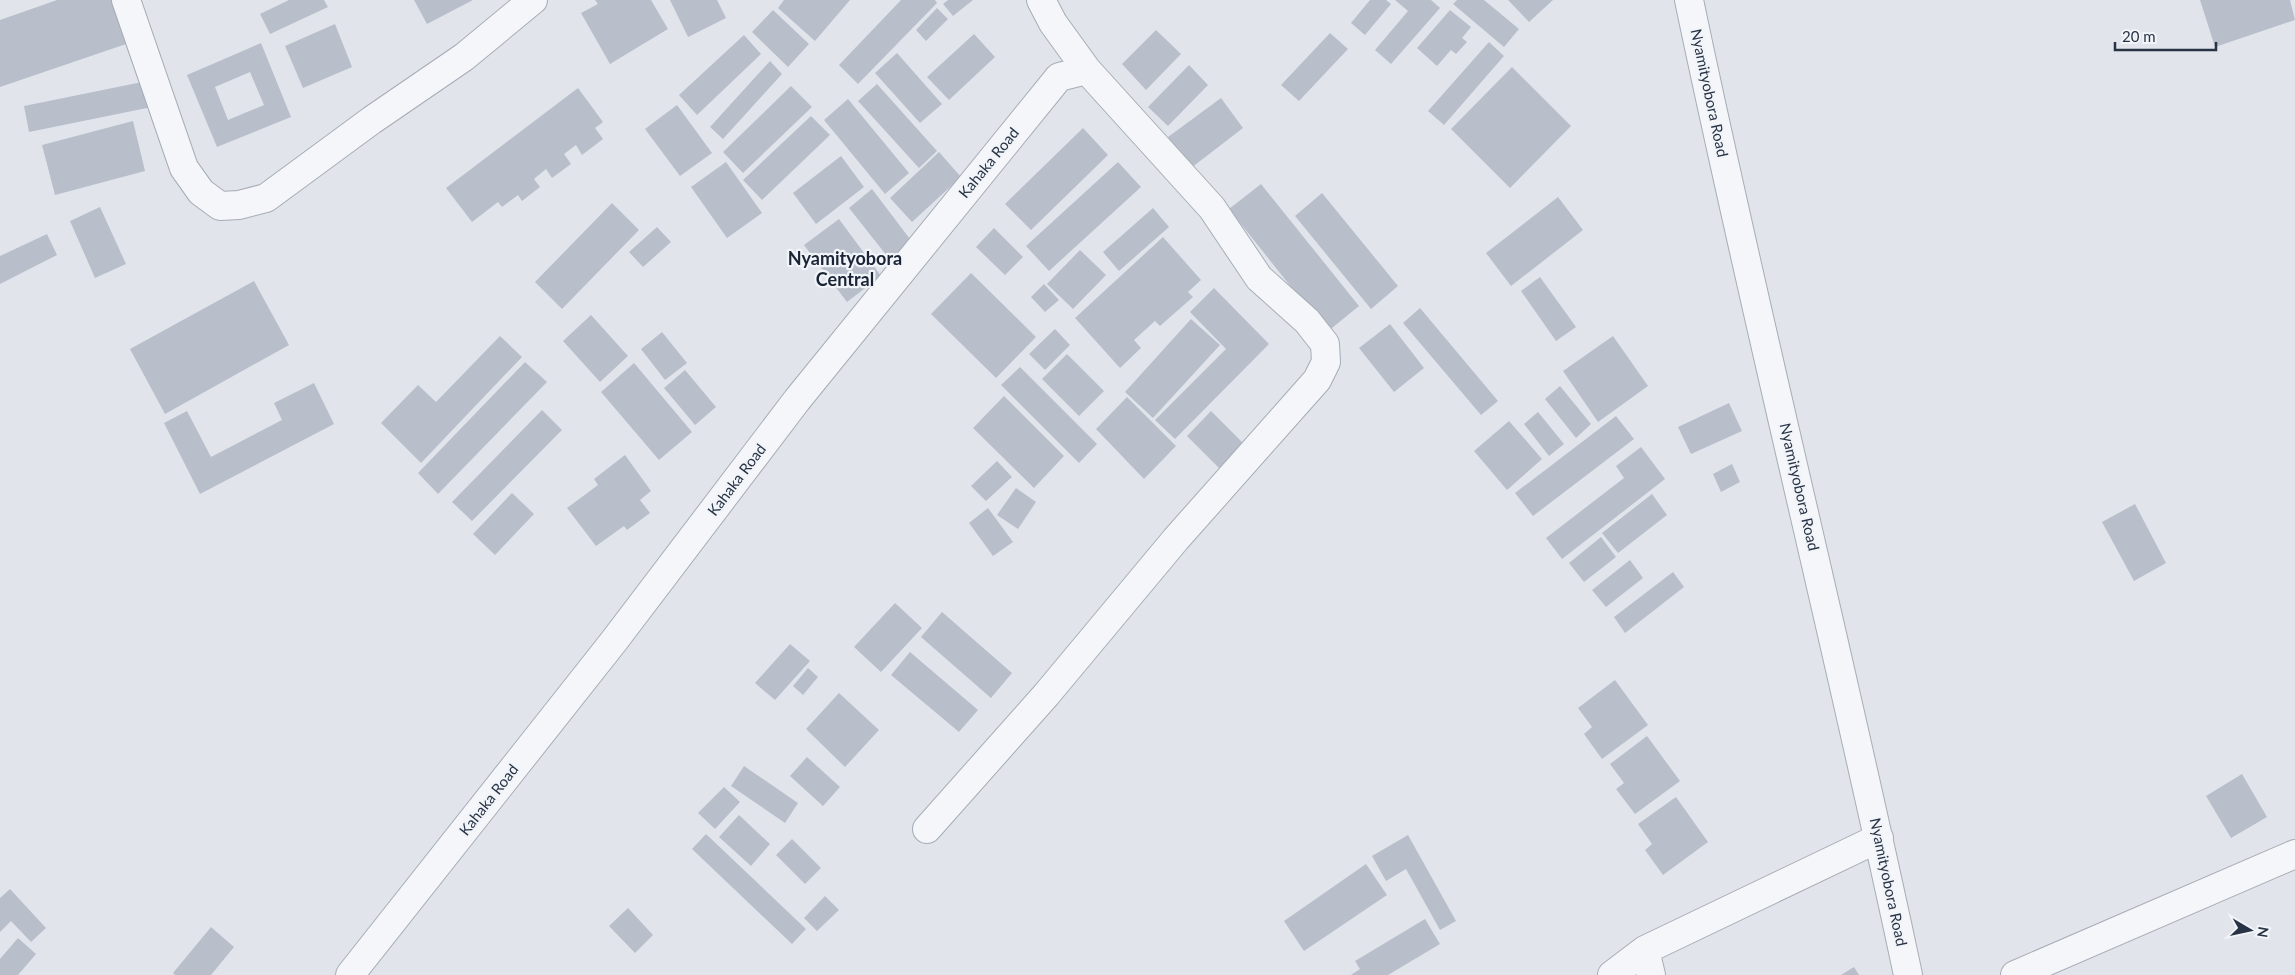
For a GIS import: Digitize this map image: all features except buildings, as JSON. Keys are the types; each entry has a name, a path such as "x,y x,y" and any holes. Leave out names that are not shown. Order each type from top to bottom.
{"street":[{"path":"126,0 184,168 201,192 220,206 239,205 266,198 372,120 464,57 533,0"},
{"path":"927,829 1046,695 1176,539 1317,380 1326,362 1325,344 1307,321 1259,278 1212,208 1087,70 1053,23 1041,0"},
{"name":"Nyamityobora Road","path":"1689,0 1719,141 1879,838 1908,975"},
{"name":"Kahaka Road","path":"350,975 614,641 797,400 1059,77 1087,70"},
{"path":"1612,975 1648,962 1879,838"},
{"path":"2015,975 2295,854"}],"district":[{"name":"Nyamityobora Central","path":"845,269"}]}
